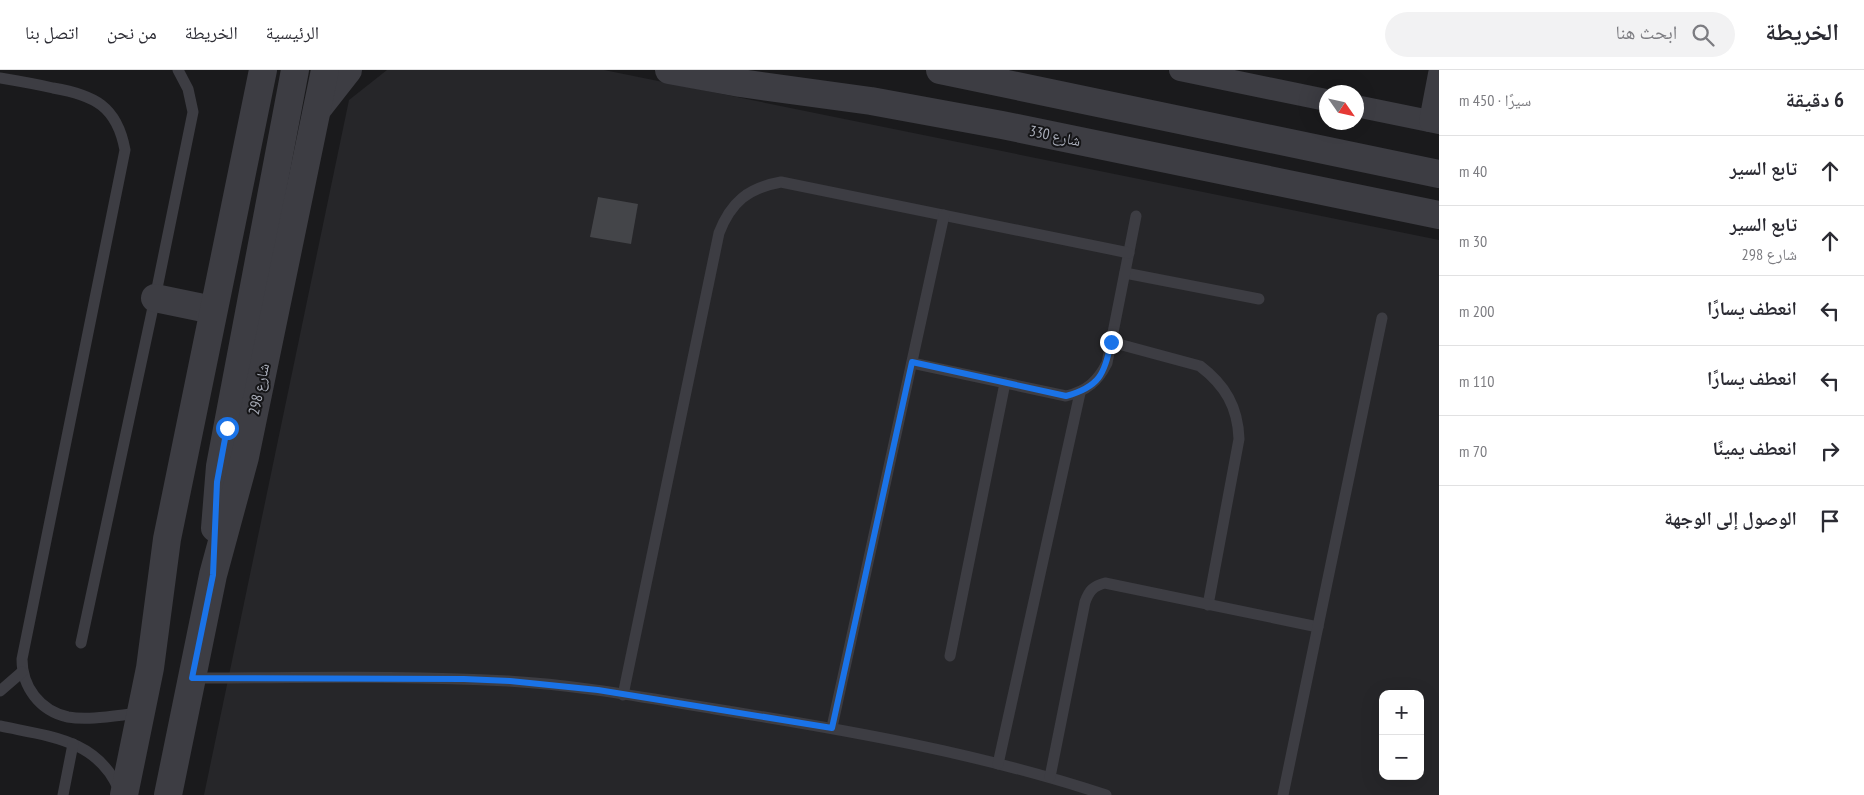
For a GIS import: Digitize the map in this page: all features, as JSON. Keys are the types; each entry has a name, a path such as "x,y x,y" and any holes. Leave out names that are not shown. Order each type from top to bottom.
{"street":[{"path":"123,795 150,668 165,547 263,70"},
{"path":"213,575 218,474 295,70"},
{"name":"شارع 298","path":"168,795 213,575 245,458 325,70"},
{"path":"317,110 348,70"},
{"name":"شارع 330","path":"669,70 740,83 871,101 1002,125 1439,215"},
{"path":"940,70 1439,174"},
{"path":"1180,70 1319,99"},
{"path":"1364,108 1434,122 1439,74"},
{"path":"155,298 213,310"}],"lane":[{"path":"80,642 155,298 193,112 188,88 178,70"},
{"path":"0,78 77,92 90,97 102,105 114,119 123,137 125,150 22,659 22,672 26,683 38,701 57,713 80,718 141,714"},
{"path":"623,695 719,233 728,214 742,198 754,190 781,182 1128,253"},
{"path":"832,728 944,215"},
{"path":"912,362 1066,396 1080,393 1092,385 1101,375 1107,362 1136,216"},
{"path":"1125,273 1260,299"},
{"path":"1283,795 1382,318"},
{"path":"1111,342 1200,366 1221,385 1235,410 1239,439 1208,605"},
{"path":"950,656 1005,383"},
{"path":"998,764 1080,393"},
{"path":"1050,777 1085,602 1091,589 1105,583 1318,627"},
{"path":"0,691 22,672"},
{"path":"192,678 464,679 554,685 832,728 998,764 1050,777 1106,795"},
{"path":"0,726 62,739 93,755 106,768 123,795"},
{"path":"63,795 73,744"}],"shaded area":[{"path":"387,70 604,70 1439,240 1439,795 204,795 349,100"}],"building":[{"path":"598,197 638,204 631,244 590,237"}],"route":[{"path":"227,428 217,482 213,575 192,678 464,679 510,681 598,690 832,728 912,362 1066,396 1080,393 1092,385 1101,375 1107,362 1111,342"}]}
